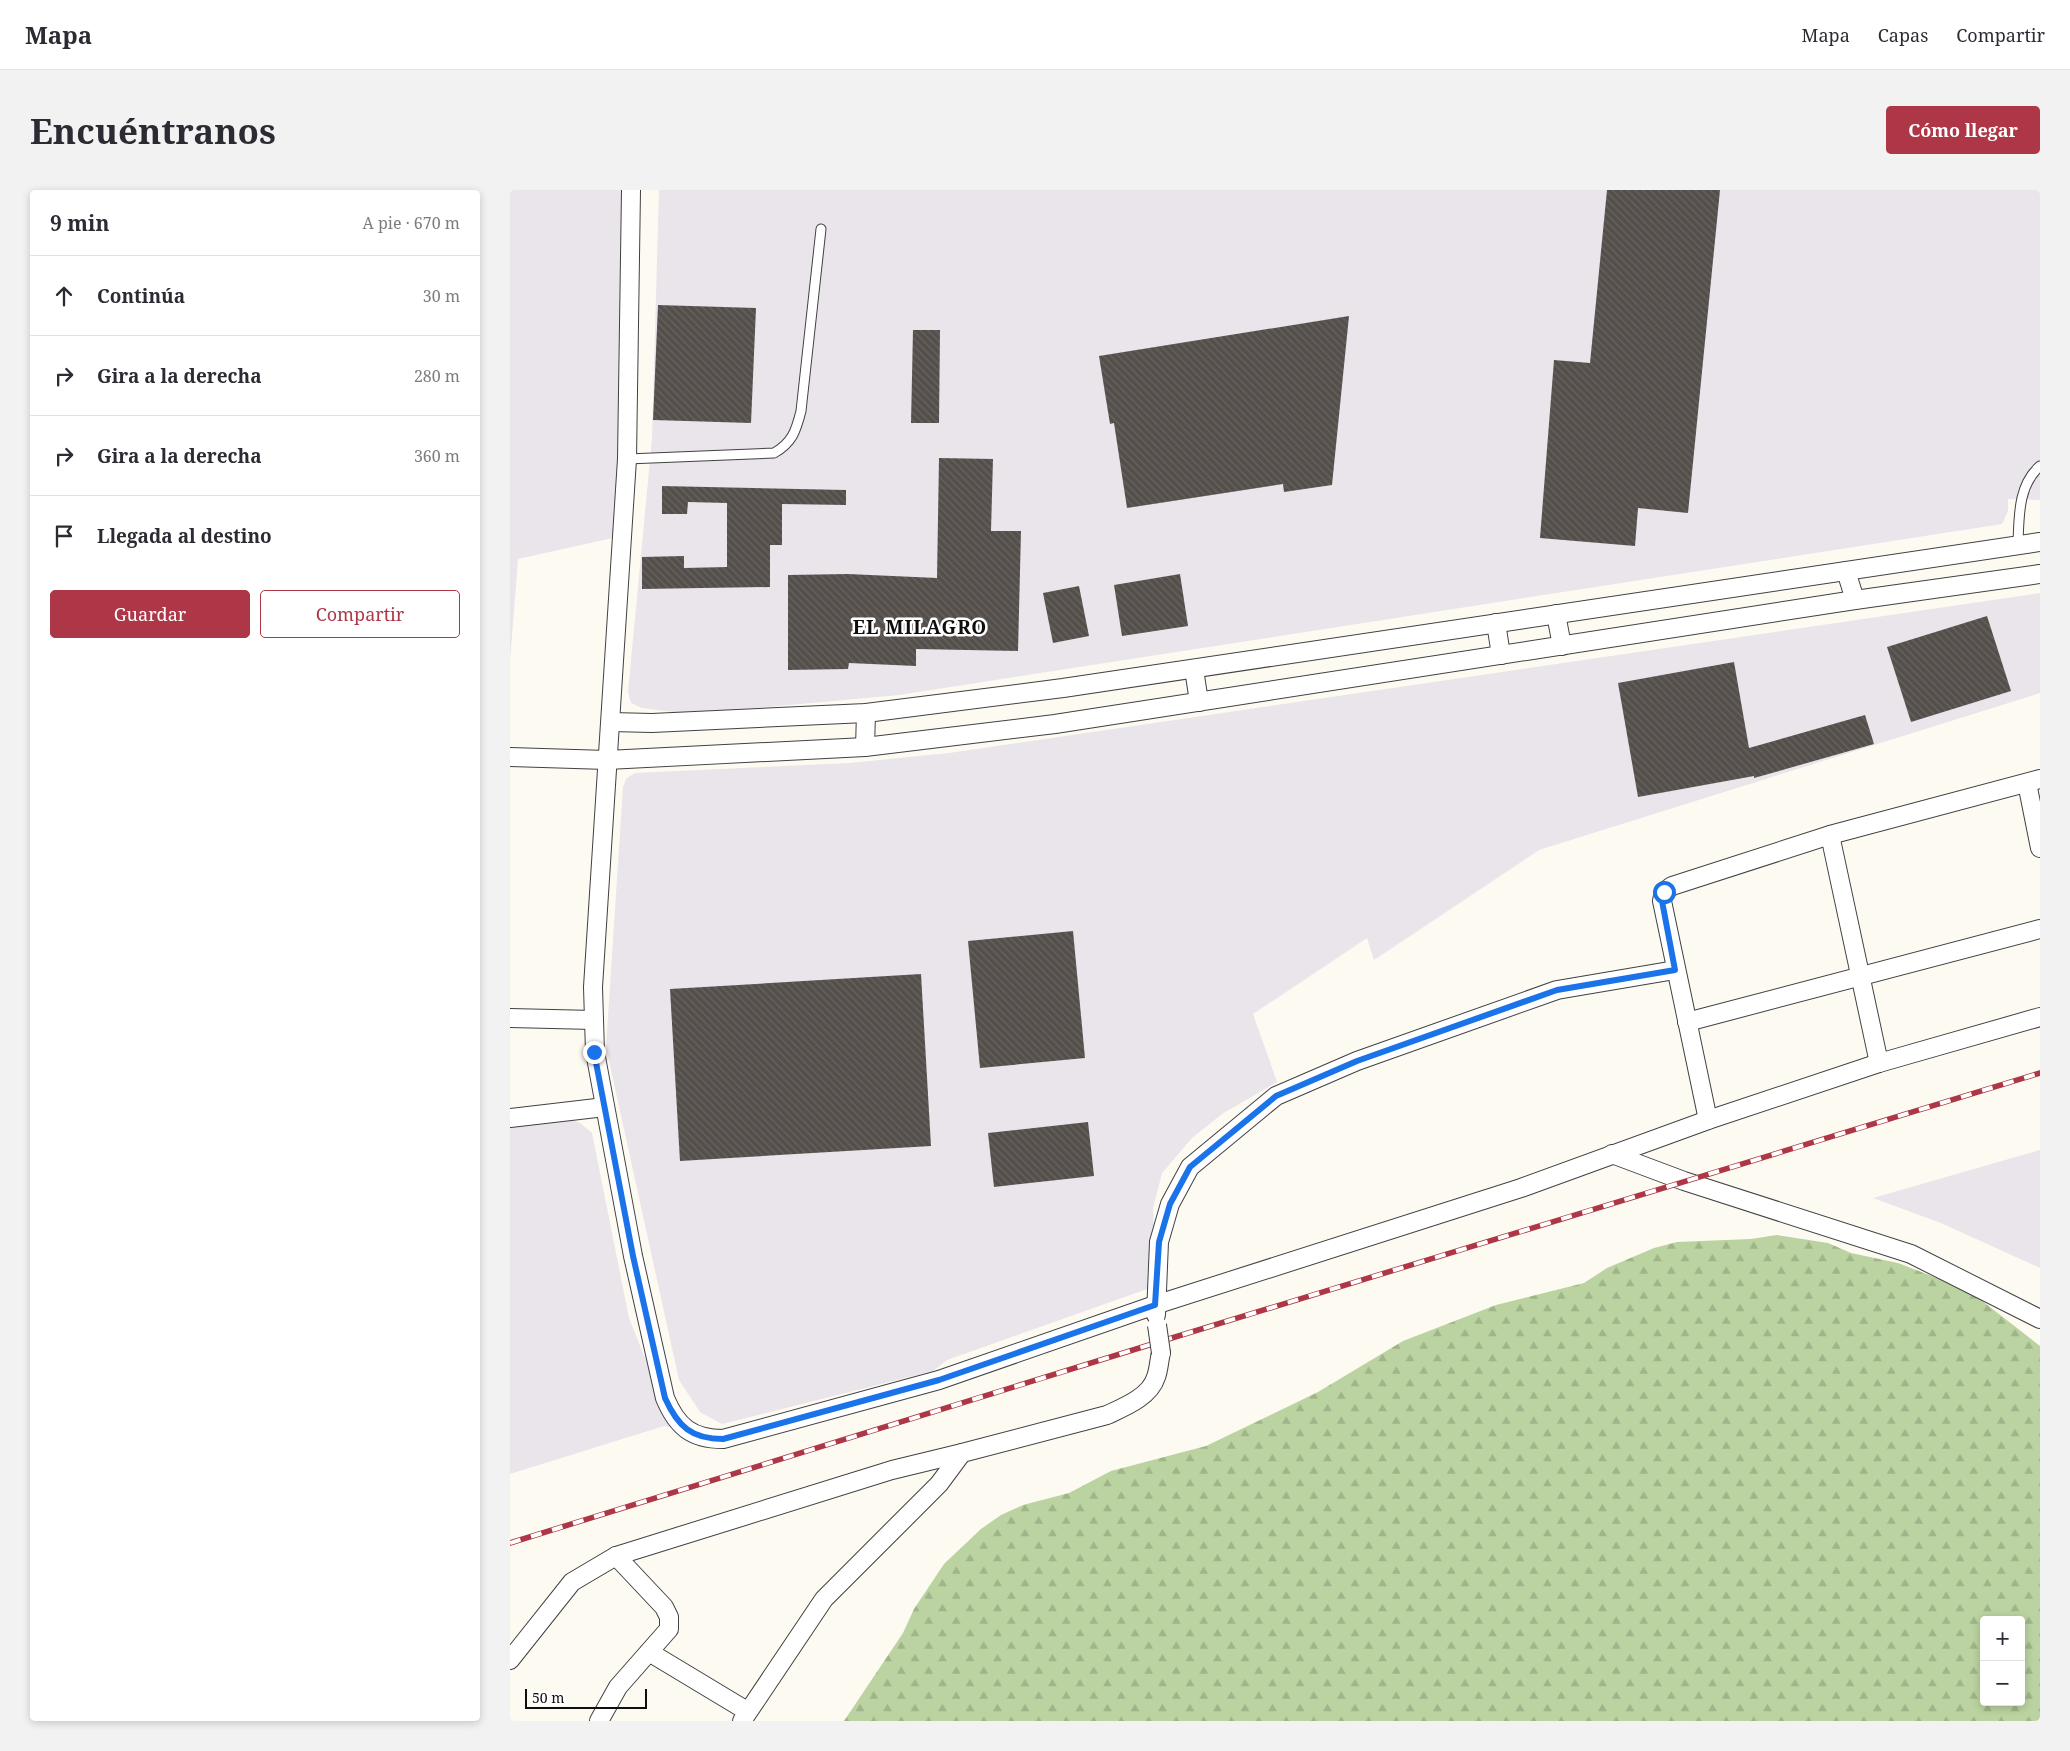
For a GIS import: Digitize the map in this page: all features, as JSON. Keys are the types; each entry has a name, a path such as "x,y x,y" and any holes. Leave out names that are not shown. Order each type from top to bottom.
{"street":[{"path":"631,190 628,459 593,987 594,1052 633,1256 665,1398 670,1410 683,1426 691,1432 705,1439 723,1439 939,1380 1155,1305 1521,1188 1708,1120 1879,1063 2040,1017"},
{"path":"611,722 652,723 866,713 1063,688 2040,542"},
{"path":"1846,571 1855,600"},
{"path":"510,757 607,760 865,747 1055,724 1855,600 2040,574"},
{"path":"1556,614 1562,646"},
{"path":"1496,623 1501,655"},
{"path":"1194,668 1199,702"},
{"path":"865,747 866,713"},
{"path":"1708,1120 1675,970 1662,901 1664,892 1672,886 1830,835 2034,781 2040,848"},
{"path":"1830,835 1879,1063"},
{"path":"1687,1022 2040,929"},
{"path":"510,1660 572,1582 616,1556 892,1470 1106,1415 1127,1405 1144,1394 1156,1379 1160,1353 1155,1305 1159,1242 1170,1204 1190,1167 1276,1096 1357,1061 1557,990 1675,970"},
{"path":"510,1018 594,1020"},
{"path":"510,1118 605,1108"},
{"path":"1612,1154 1684,1181 1912,1254 2040,1319"},
{"path":"649,1652 745,1716 824,1599 939,1484 962,1453"},
{"path":"599,1721 618,1687 669,1629 669,1617 664,1607 616,1556"}],"lane":[{"path":"628,459 774,453 790,441 801,411 821,229"},
{"path":"2018,544 2020,508 2030,475 2040,466"}],"shaded area":[{"path":"510,190 624,190 617,537 518,559 510,661"},
{"path":"659,190 2040,190 2040,500 2008,499 2008,511 2002,524 899,695 690,714 642,708 631,703 628,692 652,439"},
{"path":"2040,593 2040,693 1539,850 1374,960 1367,938 1253,1014 1277,1082 1222,1114 1192,1138 1162,1173 1153,1208 1156,1274 1150,1288 947,1360 933,1371 722,1424 700,1412 679,1380 606,1047 623,787 626,779 635,773 850,763 949,753"},
{"path":"565,1117 580,1123 592,1133 629,1318 644,1356 682,1429 664,1426 510,1474 510,1124"},
{"path":"2040,1150 2040,1268 1941,1223 1873,1198"}],"green space":[{"path":"1777,1235 1828,1243 1851,1253 1898,1263 1968,1290 2040,1346 2040,1721 844,1721 903,1633 914,1609 944,1564 981,1529 1001,1515 1023,1505 1069,1493 1111,1471 1206,1446 1318,1392 1403,1341 1496,1305 1584,1283 1607,1268 1654,1248 1677,1242 1751,1239"}],"building":[{"path":"1607,190 1720,190 1688,513 1638,508 1635,546 1540,538 1554,360 1590,363"},
{"path":"658,305 756,308 751,423 653,420"},
{"path":"1349,316 1332,485 1284,492 1283,484 1127,508 1114,423 1110,424 1099,356"},
{"path":"913,330 940,330 939,423 911,423"},
{"path":"939,458 993,459 991,531 1021,531 1018,651 916,649 916,666 849,663 848,669 788,670 788,575 848,574 937,578"},
{"path":"662,486 846,490 846,505 782,504 782,545 770,545 770,587 642,589 642,557 684,556 684,568 727,567 727,503 688,502 687,514 662,514"},
{"path":"1180,574 1188,626 1122,636 1114,585"},
{"path":"1079,586 1089,636 1053,643 1043,593"},
{"path":"1987,616 2011,691 1911,722 1887,647"},
{"path":"1734,662 1749,748 1865,715 1874,744 1754,778 1754,776 1638,797 1618,683"},
{"path":"1073,931 1085,1058 980,1068 968,941"},
{"path":"921,974 931,1146 680,1161 670,989"},
{"path":"1088,1122 1094,1176 994,1187 988,1133"}],"railway":[{"path":"510,1543 1162,1341 2040,1073"}],"district":[{"name":"EL MILAGRO","path":"920,627"}],"route":[{"path":"594,1052 633,1256 665,1398 670,1410 683,1426 691,1432 705,1439 723,1439 939,1380 1155,1305 1159,1242 1170,1204 1190,1167 1230,1132 1276,1096 1357,1061 1557,990 1675,970 1662,901 1664,892"}]}
